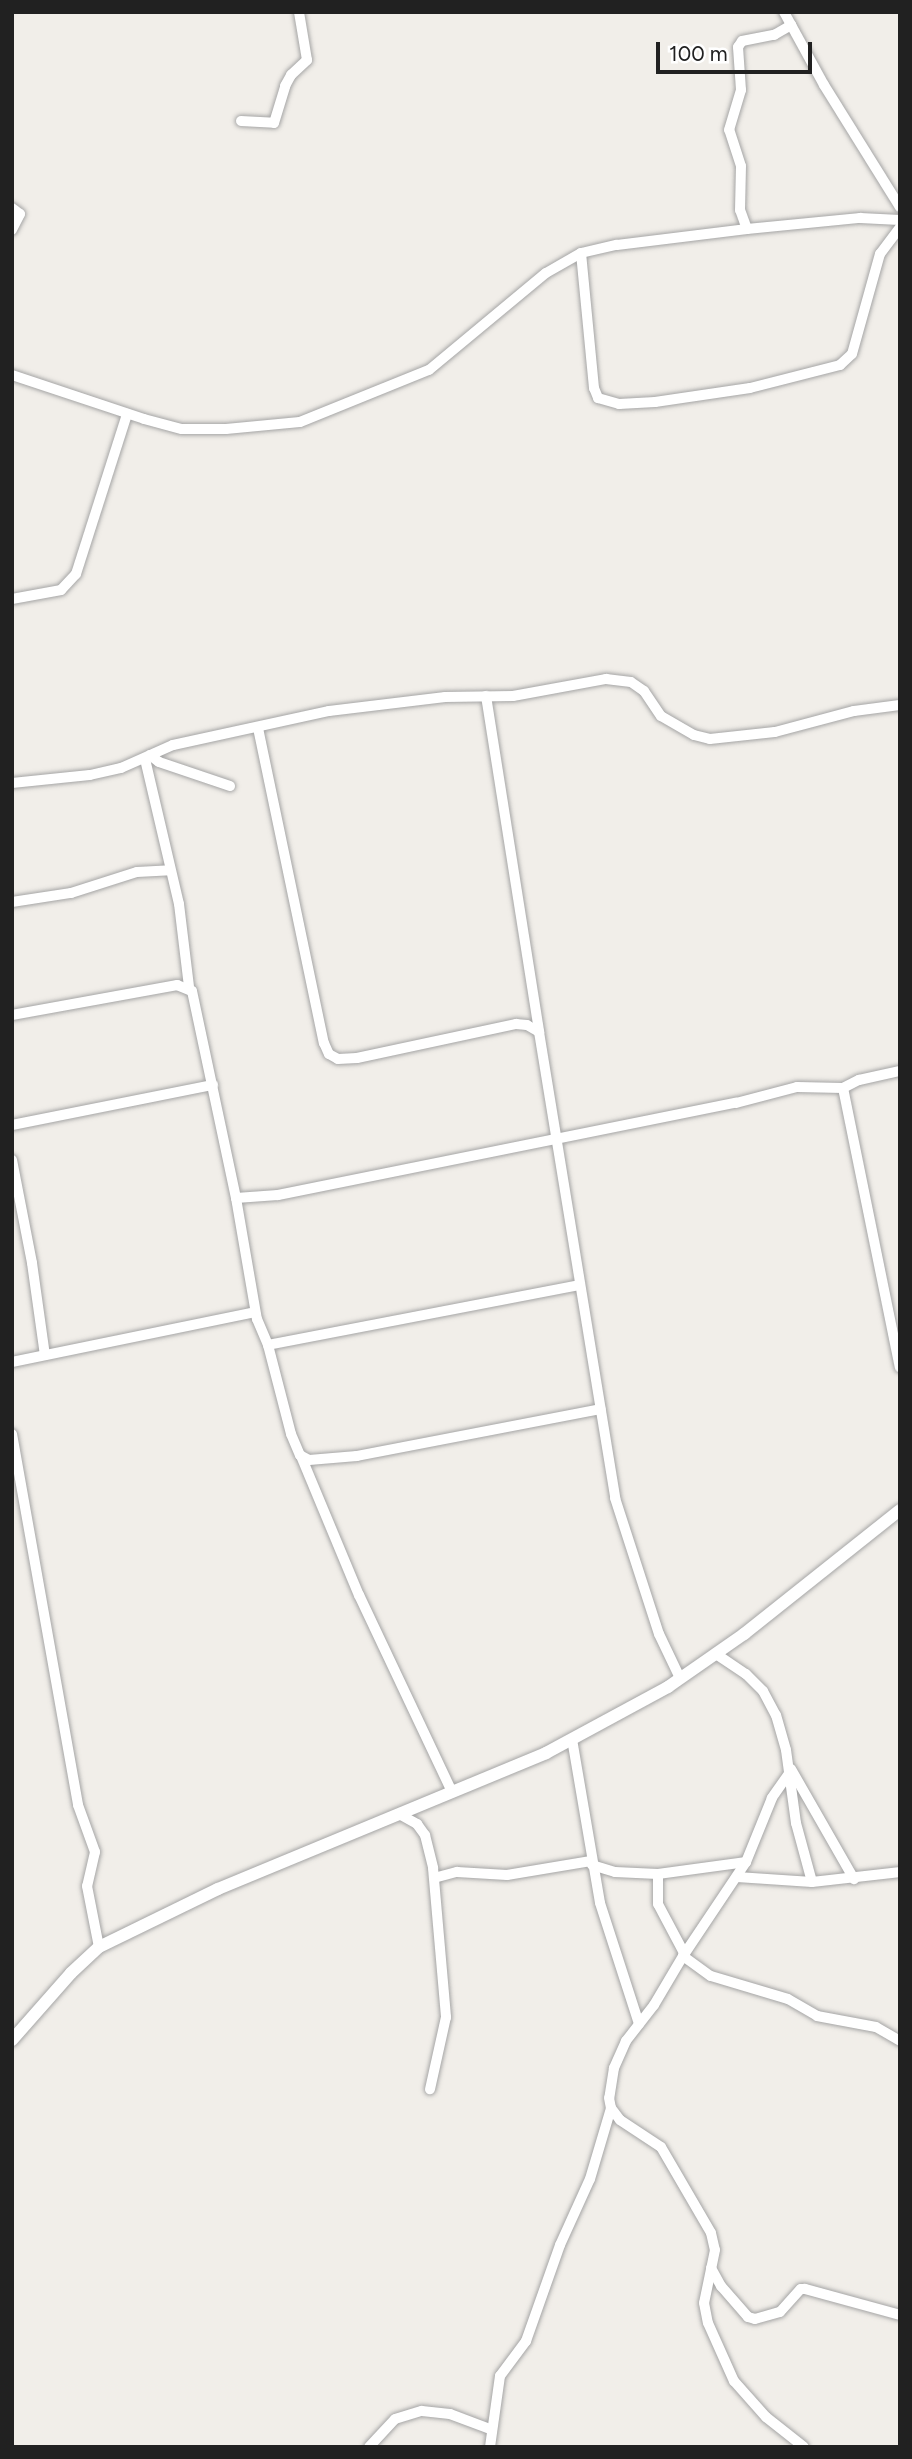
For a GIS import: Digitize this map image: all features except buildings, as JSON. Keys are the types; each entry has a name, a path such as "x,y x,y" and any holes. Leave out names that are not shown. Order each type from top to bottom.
{"street":[{"path":"241,121 274,123 285,86 291,75 307,60 299,12"},
{"path":"784,12 824,85 900,207"},
{"path":"747,229 740,210 741,166 729,130 741,90 738,47 742,41 774,35 791,25"},
{"path":"12,208 20,214 12,230"},
{"path":"12,375 162,425 197,429 300,422 429,370 545,273 581,253 617,245 747,229 860,218 900,220"},
{"path":"581,253 594,388 598,398 619,404 655,402 750,388 840,365 852,354 880,254 900,227"},
{"path":"12,600 61,590 76,574 127,414"},
{"path":"12,783 90,775 148,757 173,745 329,711 444,697 513,696 620,679 631,682 644,691 662,716 694,735 710,739 775,732 855,711 900,705"},
{"path":"486,696 555,1139 619,1514 646,1587 659,1634 680,1678"},
{"path":"258,728 324,1043 329,1054 338,1059 357,1058 516,1024 527,1025 539,1032"},
{"path":"148,757 230,786"},
{"path":"148,757 181,916 189,987 194,996 236,1198 255,1312 268,1345 291,1434 359,1595 451,1790"},
{"path":"12,902 71,893 137,872 170,870"},
{"path":"12,1015 177,985 189,987"},
{"path":"236,1198 278,1195 736,1103 797,1087 842,1088 859,1080 900,1071"},
{"path":"12,1125 213,1085"},
{"path":"842,1088 900,1367"},
{"path":"12,1160 32,1263 45,1355"},
{"path":"268,1345 579,1285"},
{"path":"12,1362 255,1312"},
{"path":"300,1455 309,1460 357,1456 600,1409"},
{"path":"12,1434 78,1805 95,1852 87,1886 99,1947"},
{"path":"12,2040 71,1973 99,1947 218,1889 451,1790 546,1753 572,1739 680,1678 716,1654 900,1510"},
{"path":"716,1654 747,1674 770,1700 789,1769 796,1824 812,1882"},
{"path":"572,1739 592,1863 613,1951 639,2024"},
{"path":"490,2447 490,2429 500,2376 526,2341 560,2245 590,2179 611,2108 609,2090 617,2059 746,1862 772,1798 789,1769"},
{"path":"789,1769 854,1879"},
{"path":"399,1814 417,1825 431,1850 446,2017 429,2089"},
{"path":"434,1878 457,1872 507,1875 592,1863 615,1872 658,1874 746,1862"},
{"path":"737,1877 812,1882 900,1872"},
{"path":"658,1874 658,1904 684,1954 711,1976 788,1998 817,2015 876,2027 900,2042"},
{"path":"611,2108 625,2125 661,2147 711,2233 715,2250 704,2303 722,2358 734,2381 759,2410 804,2447"},
{"path":"711,2268 721,2286 748,2317 755,2319 780,2312 805,2289 900,2315"},
{"path":"369,2447 395,2419 422,2411 450,2414 490,2429"}]}
